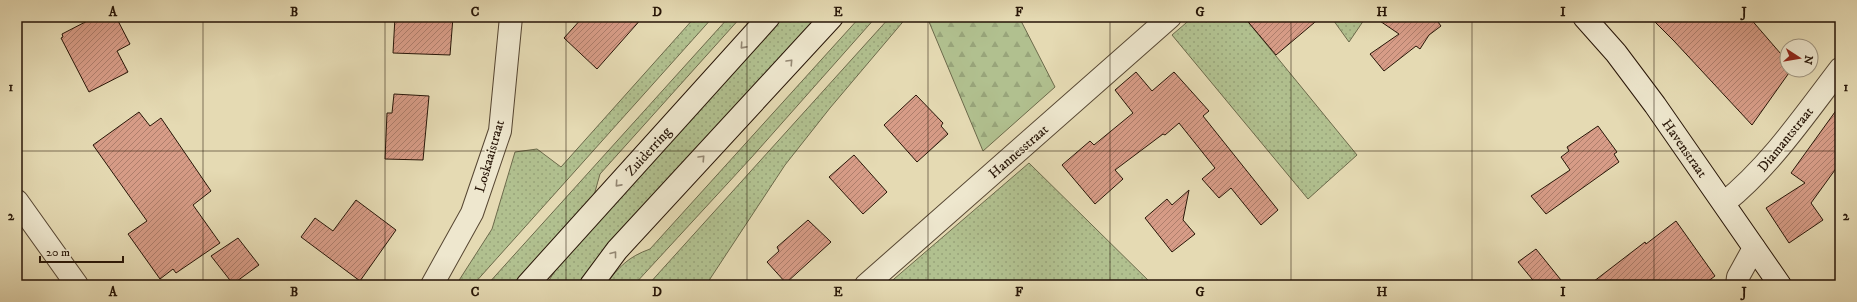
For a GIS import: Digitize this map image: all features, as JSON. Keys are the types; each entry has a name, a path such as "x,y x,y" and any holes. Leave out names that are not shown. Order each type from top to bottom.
{"street":[{"name":"Loskaaistraat","path":"432,285 472,213 500,131 511,17"},
{"name":"Zuiderring","path":"527,285 769,17"},
{"path":"590,285 617,250 832,17"},
{"name":"Hannesstraat","path":"866,285 1170,17"},
{"name":"Havenstraat","path":"1584,17 1616,52 1724,203 1780,285"},
{"name":"Diamantstraat","path":"1724,203 1744,187 1773,154 1840,69"},
{"path":"17,201 77,285"},
{"path":"1737,285 1738,277 1754,248"}],"green space":[{"path":"695,17 713,17 473,285 456,285 492,229 515,152 537,149 561,167"},
{"path":"729,17 741,17 600,174 593,199 516,285 487,285"},
{"path":"781,17 822,17 584,285 546,285 560,263"},
{"path":"860,17 876,17 751,158 634,285 605,285 615,272 630,259 650,249"},
{"path":"890,17 907,17 830,108 785,165 706,285 648,285"},
{"path":"927,17 1019,17 1055,87 983,151"},
{"path":"1193,17 1244,17 1357,155 1308,199 1172,35"},
{"path":"1331,17 1366,17 1349,42"},
{"path":"1029,163 1153,285 887,285"}],"building":[{"path":"95,17 116,17 130,44 117,51 128,72 89,92 61,38 63,37 62,34"},
{"path":"395,17 453,17 450,55 393,53"},
{"path":"583,17 643,17 597,69 564,38"},
{"path":"1244,17 1321,17 1276,55"},
{"path":"1374,17 1441,17 1438,22 1441,26 1429,35 1420,49 1416,46 1384,71 1370,54 1399,34"},
{"path":"1650,17 1749,17 1779,52 1779,78 1785,78 1752,125"},
{"path":"1136,72 1152,91 1174,72 1209,111 1203,116 1278,210 1261,225 1231,188 1219,198 1202,179 1215,168 1179,123 1165,135 1163,134 1115,170 1123,179 1095,204 1062,165 1090,141 1094,145 1133,113 1115,90"},
{"path":"394,94 429,96 423,160 385,159 387,113 392,113"},
{"path":"916,95 943,123 941,126 948,134 917,162 884,125"},
{"path":"1840,105 1840,163 1811,203 1823,220 1789,243 1766,208 1805,183 1791,173"},
{"path":"139,112 150,126 161,118 211,191 193,205 220,243 176,273 173,269 160,279 128,234 147,221 93,145"},
{"path":"1598,126 1617,152 1614,154 1619,162 1546,214 1531,196 1570,170 1561,157 1569,151 1567,147"},
{"path":"854,155 887,192 863,214 829,177"},
{"path":"1189,190 1183,220 1195,234 1172,252 1145,218 1167,199 1172,205"},
{"path":"356,200 396,230 360,281 301,237 315,218 333,231"},
{"path":"808,220 831,242 786,283 767,262 779,251 777,247"},
{"path":"1676,221 1715,276 1703,285 1589,285 1645,242 1646,244"},
{"path":"238,238 259,265 233,284 211,256"},
{"path":"1536,249 1565,285 1537,285 1518,262"}]}
